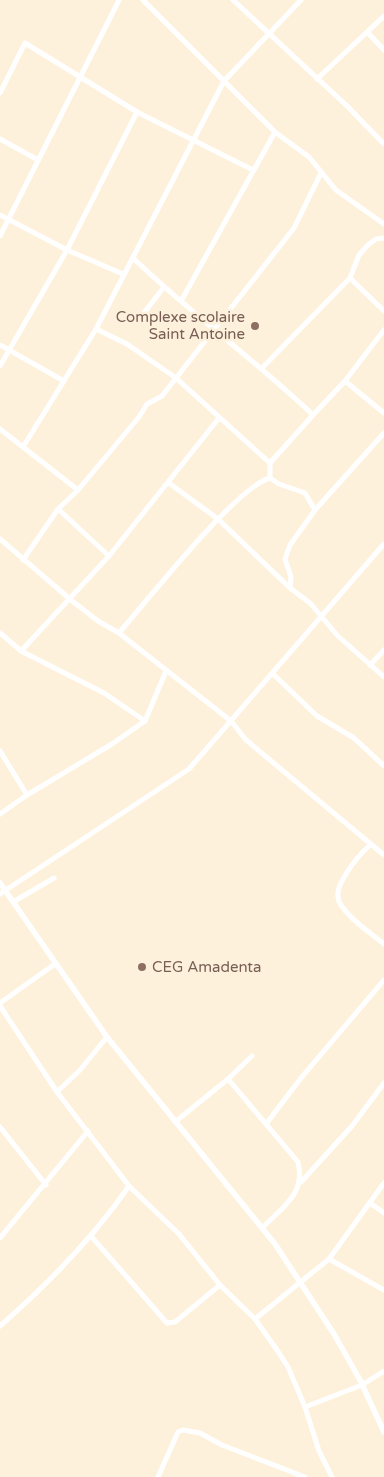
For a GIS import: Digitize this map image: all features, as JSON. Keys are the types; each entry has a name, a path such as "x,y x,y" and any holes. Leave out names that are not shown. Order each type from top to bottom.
{"street":[{"path":"0,236 119,0"},
{"path":"143,0 275,132 309,157 336,190 384,224"},
{"path":"233,0 384,144"},
{"path":"23,447 96,329 224,81 301,0"},
{"path":"317,79 368,34 384,16"},
{"path":"368,34 384,50"},
{"path":"0,93 25,43 80,75 137,112 253,170"},
{"path":"0,366 67,250 137,112"},
{"path":"181,301 275,132"},
{"path":"0,139 38,160"},
{"path":"23,560 58,509 78,490 139,417 146,404 162,396 294,228 321,173"},
{"path":"0,214 67,250 123,274"},
{"path":"262,368 350,278 360,256 368,245 376,239 384,238"},
{"path":"133,258 164,288 214,331 262,368 312,415"},
{"path":"350,278 384,311"},
{"path":"143,314 164,288"},
{"path":"96,329 127,344 176,378 270,463"},
{"path":"270,478 270,463 345,381 384,330"},
{"path":"0,345 64,381"},
{"path":"345,381 384,413"},
{"path":"21,651 71,600 109,556 169,484 182,462 219,418"},
{"path":"0,429 78,490"},
{"path":"290,588 291,577 285,559 286,553 315,510 384,433"},
{"path":"270,478 279,484 305,493 315,510"},
{"path":"119,633 218,519 255,484 270,478"},
{"path":"169,484 218,519 290,588 310,604 338,636 384,677"},
{"path":"58,509 109,556"},
{"path":"0,539 71,600 119,633 231,721 246,740 384,855"},
{"path":"3,892 189,769 384,544"},
{"path":"0,633 21,651 104,693 145,721"},
{"path":"370,665 384,650"},
{"path":"0,814 27,795 112,744 145,721 166,671"},
{"path":"272,674 317,716 354,738 384,766"},
{"path":"0,751 27,795"},
{"path":"371,844 360,854 350,868 340,885 338,897 341,906 349,915 384,944"},
{"path":"13,902 54,878"},
{"path":"0,883 3,892 13,902 106,1036 263,1228 301,1282 334,1334 362,1385 384,1432"},
{"path":"55,964 0,1004 57,1092 130,1186 179,1234 220,1285 255,1319 288,1367 305,1407 319,1451 332,1477"},
{"path":"266,1124 301,1078 384,980"},
{"path":"57,1092 80,1070 106,1036"},
{"path":"175,1122 228,1079 252,1056"},
{"path":"228,1079 298,1162 301,1182"},
{"path":"263,1228 289,1200 301,1182 352,1126 384,1083"},
{"path":"0,1127 46,1185"},
{"path":"0,1237 46,1185 88,1131"},
{"path":"255,1319 329,1259 384,1183"},
{"path":"0,1326 79,1251 107,1219 130,1186"},
{"path":"370,1203 384,1213"},
{"path":"91,1236 167,1323 175,1322 220,1285"},
{"path":"329,1259 384,1290"},
{"path":"305,1407 362,1385 384,1371"},
{"path":"158,1477 178,1432 183,1430 200,1433 222,1444 305,1477"}],"place":[{"name":"Complexe scolaire Saint Antoine","path":"255,326"},
{"name":"CEG Amadenta","path":"142,967"}]}
